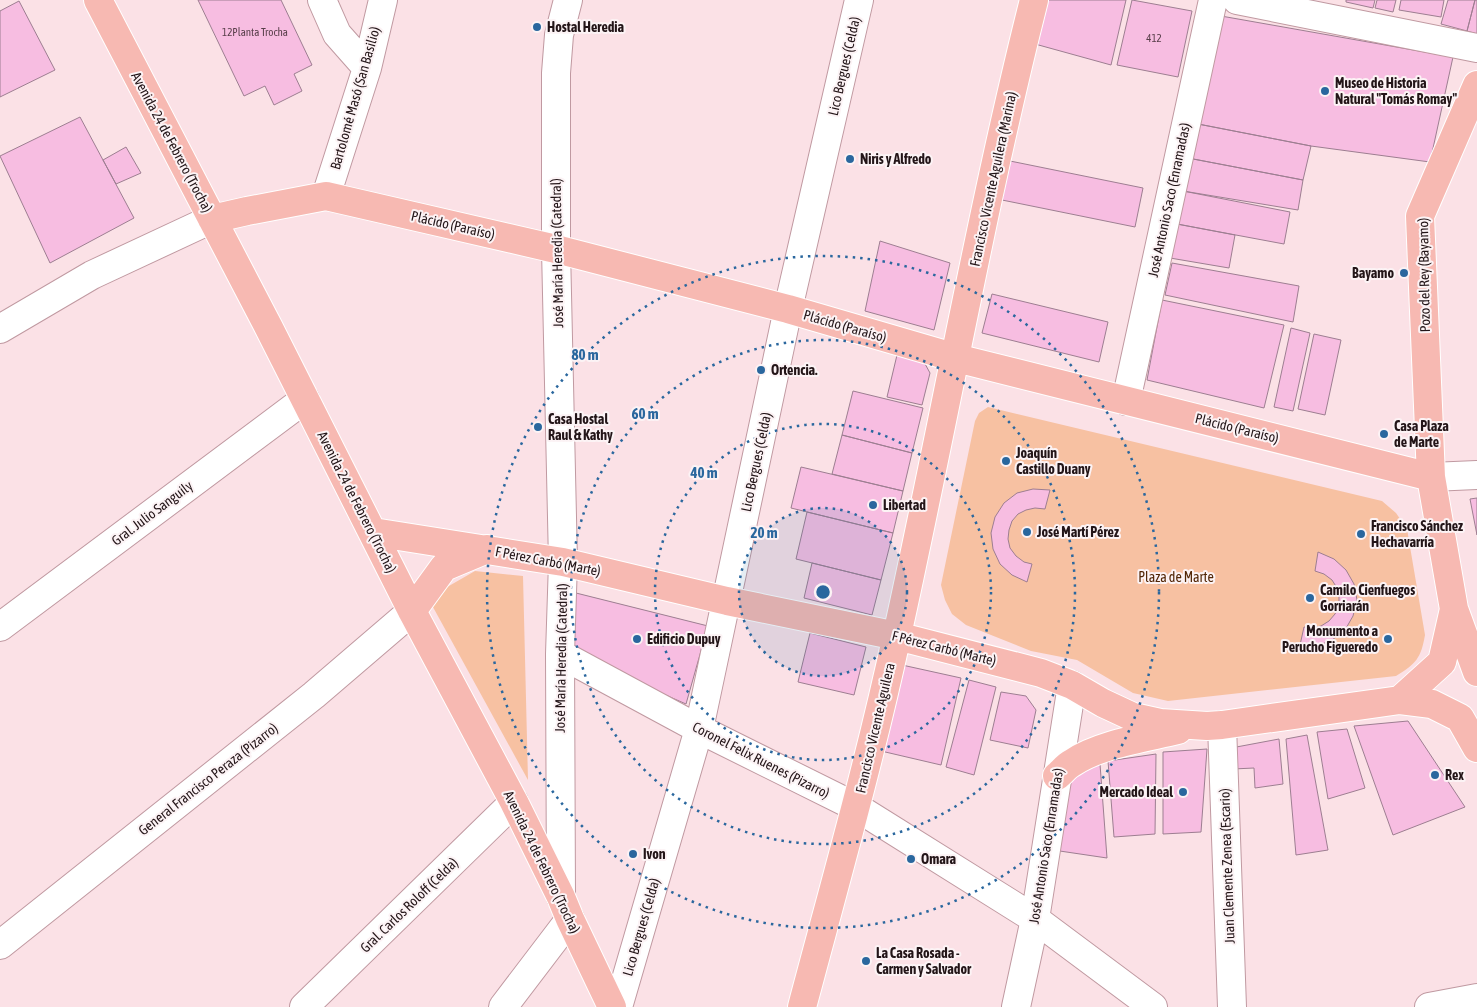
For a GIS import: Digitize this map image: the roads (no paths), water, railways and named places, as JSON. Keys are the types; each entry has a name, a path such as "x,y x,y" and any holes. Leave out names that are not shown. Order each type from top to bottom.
{"main road":[{"name":"Avenida 24 de Febrero (Trocha)","path":"98,0 305,399 412,611 514,802 612,1007"},
{"name":"Francisco Vicente Aguilera (Marina)","path":"956,358 1009,99 1034,0"},
{"name":"Pozo del Rey (Bayamo)","path":"1454,609 1431,477 1420,216 1477,84"},
{"name":"Plácido (Paraíso)","path":"212,219 326,196 556,249 788,309 956,358 1431,477"},
{"name":"Francisco Vicente Aguilera","path":"802,1007 856,807 897,636 956,358"},
{"name":"F Pérez Carbó (Marte)","path":"373,532 563,562 728,601 897,636 1041,673 1072,685 1103,703 1133,717 1160,723 1192,726 1222,725 1400,700 1432,704 1460,718 1477,748"},
{"path":"412,611 444,567 487,549"},
{"path":"1454,609 1477,672"},
{"path":"1400,700 1442,662 1454,609"},
{"path":"1057,776 1072,763 1112,746 1192,726"}],"street":[{"path":"322,0 337,34 367,68"},
{"name":"Bartolomé Masó (San Basilio)","path":"326,196 367,68 383,0"},
{"name":"José María Heredia (Catedral)","path":"565,908 560,654 563,562 556,249 556,73 559,35 568,0"},
{"name":"Lico Bergues (Celda)","path":"618,1007 699,729 728,601 788,309 859,0"},
{"name":"José Antonio Saco (Enramadas)","path":"1126,401 1213,0"},
{"path":"1237,0 1477,48"},
{"path":"0,329 92,275 212,219"},
{"name":"Gral. Julio Sanguily","path":"0,627 305,399"},
{"name":"Plácido (Paraíso)","path":"1431,477 1477,475"},
{"name":"General Francisco Peraza (Pizarro)","path":"0,944 314,695 412,611"},
{"name":"Coronel Felix Ruenes (Pizarro)","path":"560,654 699,729 856,807 1035,919 1153,1007"},
{"name":"José Antonio Saco (Enramadas)","path":"1016,1007 1035,919 1072,685"},
{"name":"Juan Clemente Zenea (Escario)","path":"1222,725 1232,1007"},
{"name":"Gral. Carlos Roloff (Celda)","path":"304,1007 514,802"},
{"path":"503,1007 565,908"},
{"path":"1429,1007 1477,998"}],"place":[{"name":"Hostal Heredia","path":"537,27"},
{"name":"Museo de Historia Natural \"Tomás Romay\"","path":"1325,91"},
{"name":"Niris y Alfredo","path":"850,159"},
{"name":"Bayamo","path":"1404,273"},
{"name":"Ortencia.","path":"761,370"},
{"name":"Casa Hostal Raul & Kathy","path":"538,427"},
{"name":"Casa Plaza de Marte","path":"1384,434"},
{"name":"Joaquín Castillo Duany","path":"1006,461"},
{"name":"Libertad","path":"873,505"},
{"name":"José Martí Pérez","path":"1027,532"},
{"name":"Francisco Sánchez Hechavarría","path":"1361,534"},
{"name":"Camilo Cienfuegos Gorriarán","path":"1310,598"},
{"name":"Edificio Dupuy","path":"637,639"},
{"name":"Monumento a Perucho Figueredo","path":"1388,639"},
{"name":"Rex","path":"1435,775"},
{"name":"Mercado Ideal","path":"1183,792"},
{"name":"Ivon","path":"633,854"},
{"name":"Omara","path":"911,859"},
{"name":"La Casa Rosada - Carmen y Salvador","path":"866,961"}],"park label":[{"name":"Plaza de Marte","path":"1176,577"}]}
